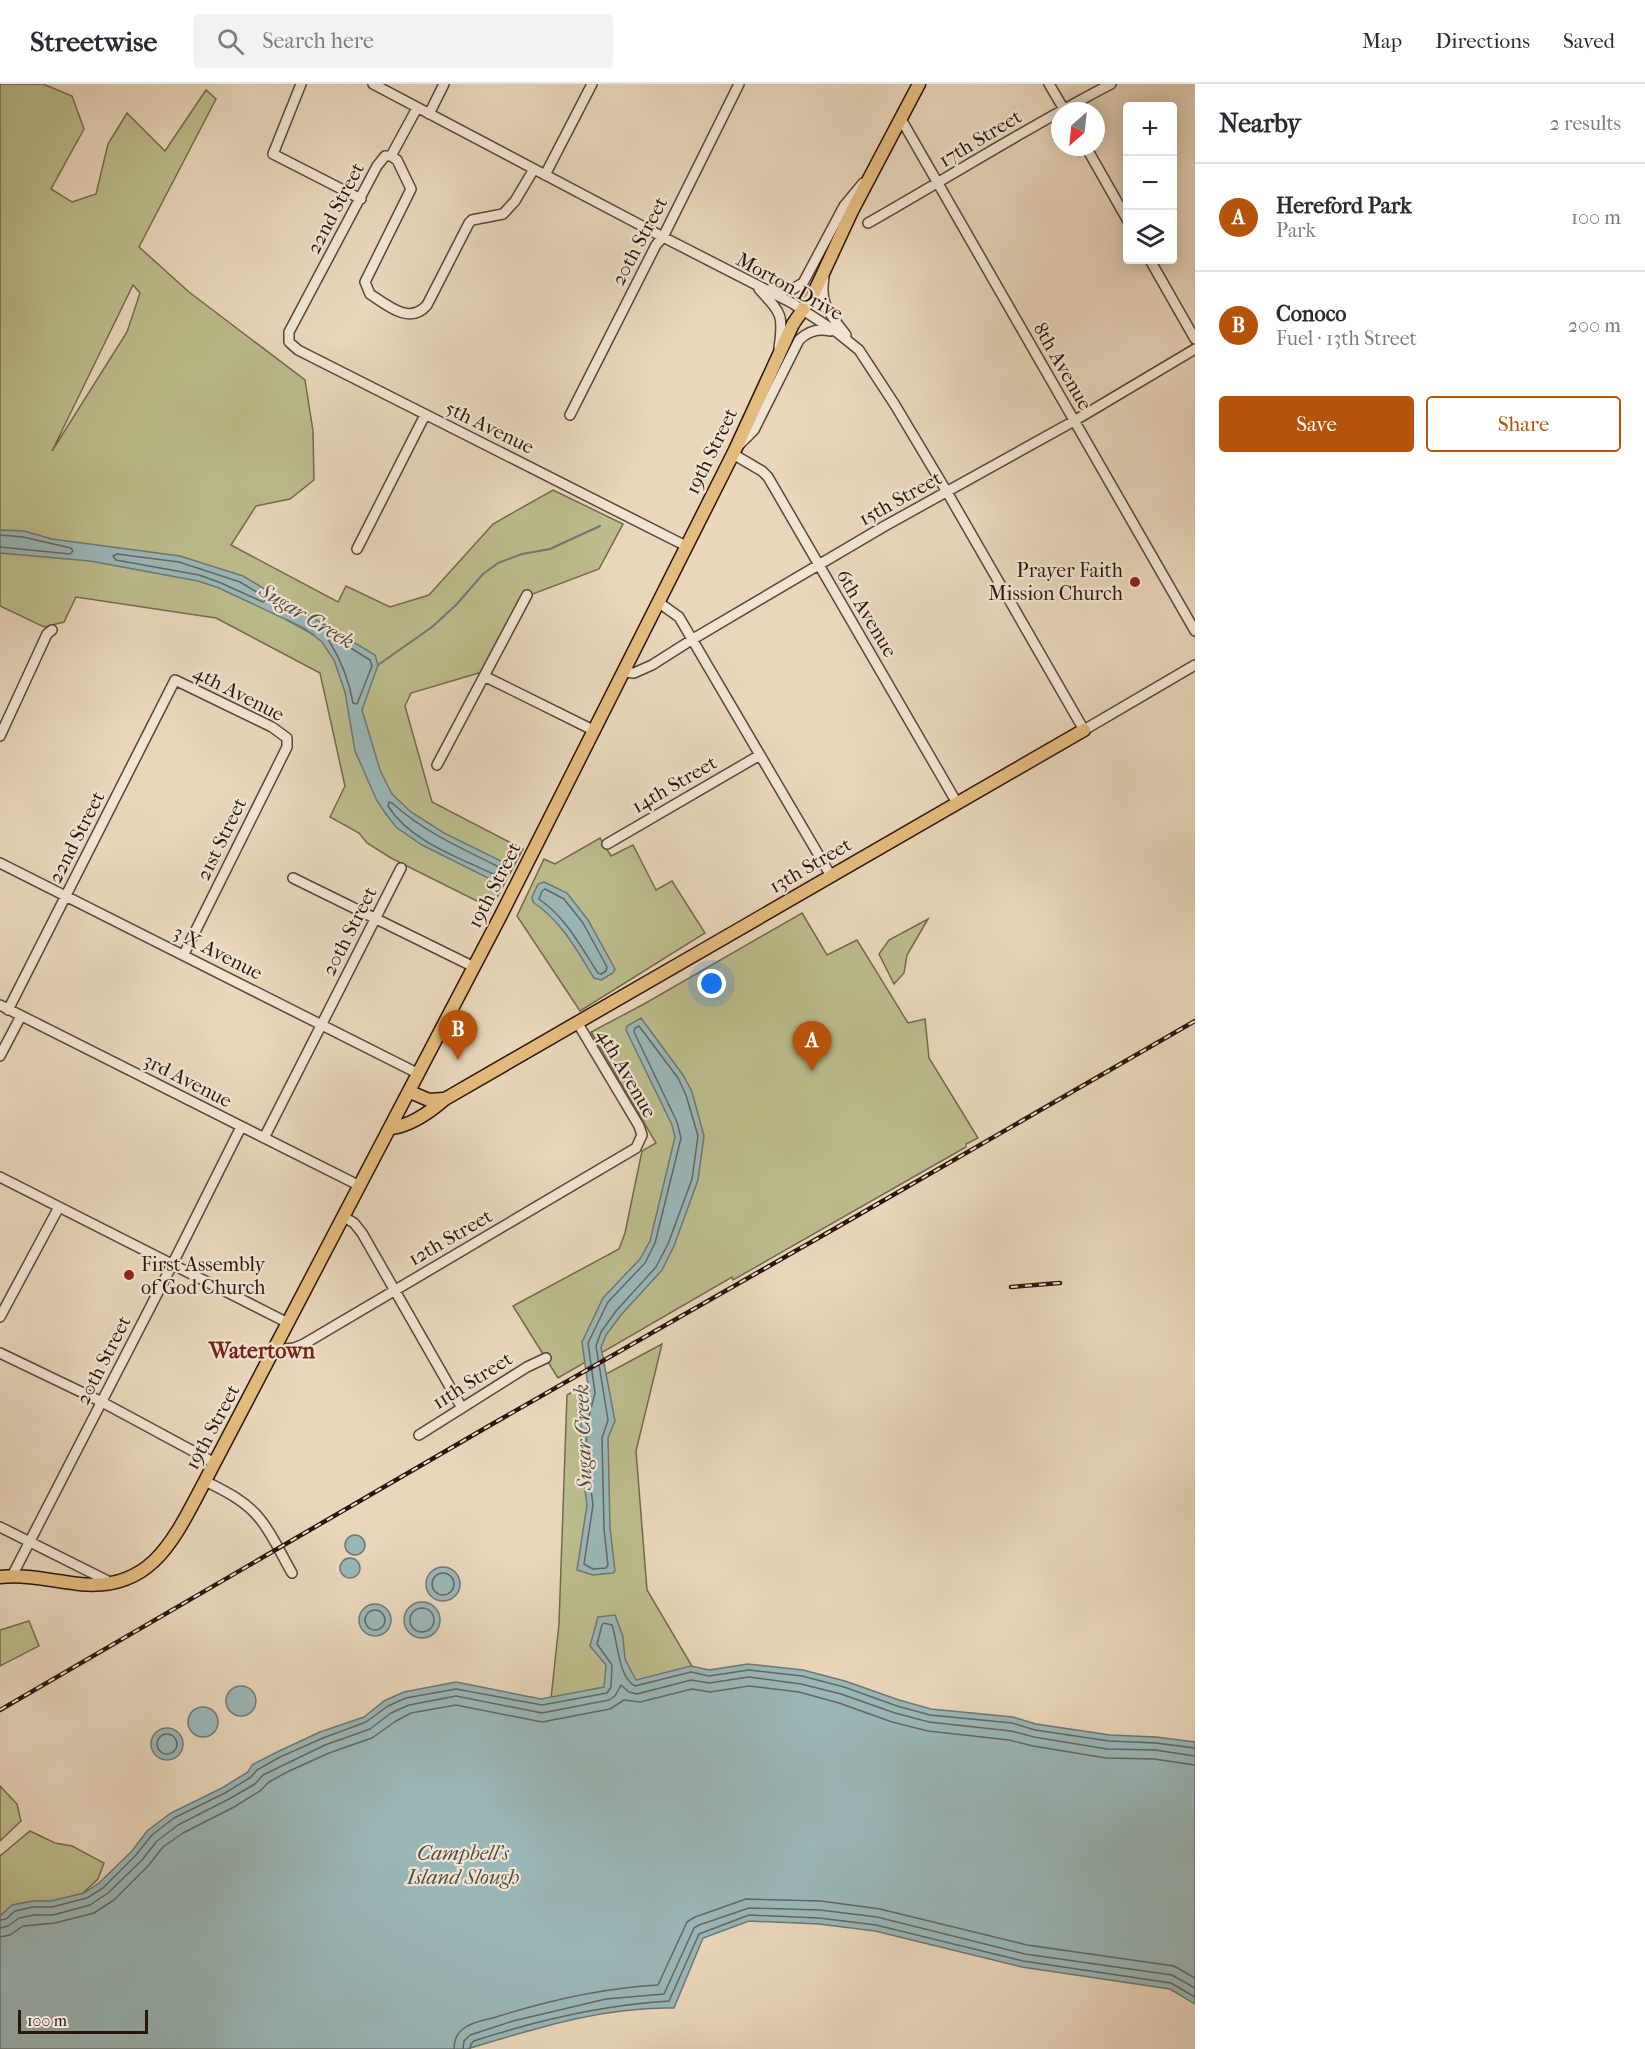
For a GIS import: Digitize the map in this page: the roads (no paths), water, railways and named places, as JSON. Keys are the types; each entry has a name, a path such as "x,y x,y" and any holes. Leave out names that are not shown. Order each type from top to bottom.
{"main road":[{"name":"19th Street","path":"6,1576 81,1584 112,1583 138,1574 160,1556 178,1531 410,1092 734,452 778,353 793,324 813,295 852,211 919,84"},
{"name":"13th Street","path":"391,1128 402,1126 437,1106 445,1099 577,1022 1084,730"},
{"path":"410,1092 429,1100 445,1099"}],"street":[{"path":"301,84 273,154 360,199"},
{"name":"Morton Drive","path":"373,84 792,303 838,333 859,350 947,492 1084,730"},
{"path":"429,114 444,84"},
{"path":"545,175 592,84"},
{"name":"20th Street","path":"570,415 656,245 663,237 739,84"},
{"path":"1049,84 1059,102"},
{"name":"17th Street","path":"1078,102 1111,84"},
{"name":"22nd Street","path":"289,332 381,160 385,156 391,156 417,108"},
{"name":"17th Street","path":"868,223 1051,118"},
{"name":"8th Avenue","path":"901,119 1195,631"},
{"path":"391,156 397,160 411,189 365,282 370,294 406,315 413,315 423,309 469,223 472,220 503,214 515,201 534,169"},
{"path":"1091,156 1123,212"},
{"path":"758,286 780,291 790,290 803,283 844,206 878,165"},
{"path":"1152,264 1195,339"},
{"path":"825,271 822,288 826,309 859,350"},
{"path":"758,286 780,314 782,326 778,353"},
{"path":"734,452 754,430 802,337 819,329 838,333"},
{"name":"5th Avenue","path":"289,332 289,342 298,350 686,546"},
{"name":"15th Street","path":"623,672 638,672 883,527 1074,421 1195,349"},
{"path":"357,549 425,415"},
{"name":"6th Avenue","path":"734,452 768,477 957,803"},
{"path":"437,765 526,595"},
{"path":"658,602 679,617 693,639 831,876"},
{"path":"0,736 47,634 52,630"},
{"name":"13th Street","path":"1084,730 1195,665"},
{"path":"484,676 593,730"},
{"name":"22nd Street","path":"4,1007 66,896 175,680"},
{"name":"4th Avenue","path":"175,680 272,727 287,738"},
{"name":"21st Street","path":"184,954 287,747 287,738"},
{"name":"14th Street","path":"607,844 760,755"},
{"name":"3 X Avenue","path":"0,863 419,1074"},
{"name":"20th Street","path":"264,1138 401,868"},
{"path":"293,878 474,967"},
{"name":"3rd Avenue","path":"4,1007 360,1186"},
{"path":"0,1056 21,1016"},
{"name":"4th Avenue","path":"577,1022 639,1126 642,1135 639,1143"},
{"name":"20th Street","path":"6,1576 30,1542 241,1127"},
{"name":"12th Street","path":"274,1350 294,1348 304,1344 628,1154 639,1143"},
{"path":"0,1177 288,1323"},
{"path":"0,1317 59,1207"},
{"path":"344,1217 360,1231 462,1408"},
{"path":"0,1353 102,1402 215,1463"},
{"name":"11th Street","path":"419,1435 527,1367 546,1358"},
{"path":"206,1481 232,1495 256,1514 292,1573"},
{"path":"0,1527 112,1583"}],"water":[{"name":"Sugar Creek","path":"0,530 24,531 52,539 180,556 243,576 375,655 378,665 362,710 380,770 392,794 411,812 444,833 505,863 507,867 500,881 496,882 422,845 396,827 377,801 355,751 345,692 334,660 322,642 304,628 219,588 198,581 90,561 0,553"},
{"path":"544,882 567,893 588,920 615,969 613,973 601,980 594,978 560,927 533,902 532,897 538,884"},
{"name":"Sugar Creek","path":"641,1018 683,1075 692,1092 704,1136 698,1180 674,1246 662,1270 621,1315 606,1335 601,1347 615,1421 608,1438 610,1528 615,1571 593,1575 577,1570 587,1505 580,1451 581,1423 589,1393 582,1342 603,1298 640,1259 650,1241 675,1137 672,1125 626,1030 627,1026"},
{"path":"355,1535 362,1538 365,1545 362,1552 355,1555 348,1552 345,1545 348,1538"},
{"path":"350,1558 357,1561 360,1568 357,1575 350,1578 343,1575 340,1568 343,1561"},
{"path":"443,1567 455,1572 460,1584 455,1596 443,1601 431,1596 426,1584 431,1572"},
{"path":"422,1602 434,1608 440,1620 434,1632 422,1638 410,1632 404,1620 410,1608"},
{"path":"375,1604 386,1609 391,1620 386,1631 375,1636 364,1631 359,1620 364,1609"},
{"name":"Campbell's Island Slough","path":"615,1615 623,1637 625,1659 636,1680 691,1666 709,1670 748,1664 803,1670 931,1709 1013,1717 1036,1724 1110,1735 1195,1742 1195,2004 1170,1989 1022,1967 875,1931 819,1924 749,1921 703,1938 674,2008 648,2008 569,2020 467,2049 0,2049 0,1916 12,1905 33,1901 51,1901 84,1893 99,1883 132,1851 147,1831 171,1813 222,1788 248,1772 252,1765 277,1752 320,1732 364,1717 384,1701 404,1692 456,1682 541,1699 604,1687 606,1665 590,1646 598,1617"},
{"path":"241,1686 251,1691 256,1701 251,1711 241,1716 231,1711 226,1701 231,1691"},
{"path":"203,1707 209,1708 217,1716 217,1728 209,1736 203,1737 197,1736 189,1728 188,1722 189,1716 197,1708"},
{"path":"167,1728 178,1733 183,1744 178,1755 167,1760 156,1755 151,1744 156,1733"}],"waterway":[{"path":"378,665 432,627 456,605 483,574 498,563 522,554 550,549 600,526"},
{"name":"Sugar Creek","path":"287,620 314,635"}],"railway":[{"path":"0,1710 494,1423 1195,1021"},
{"path":"1011,1287 1060,1283"}],"place":[{"name":"Prayer Faith Mission Church","path":"1135,582"},
{"name":"Conoco","path":"458,1060"},
{"name":"Hereford Park","path":"812,1071"},
{"name":"First Assembly of God Church","path":"129,1275"}],"district":[{"name":"Watertown","path":"262,1350"}]}
